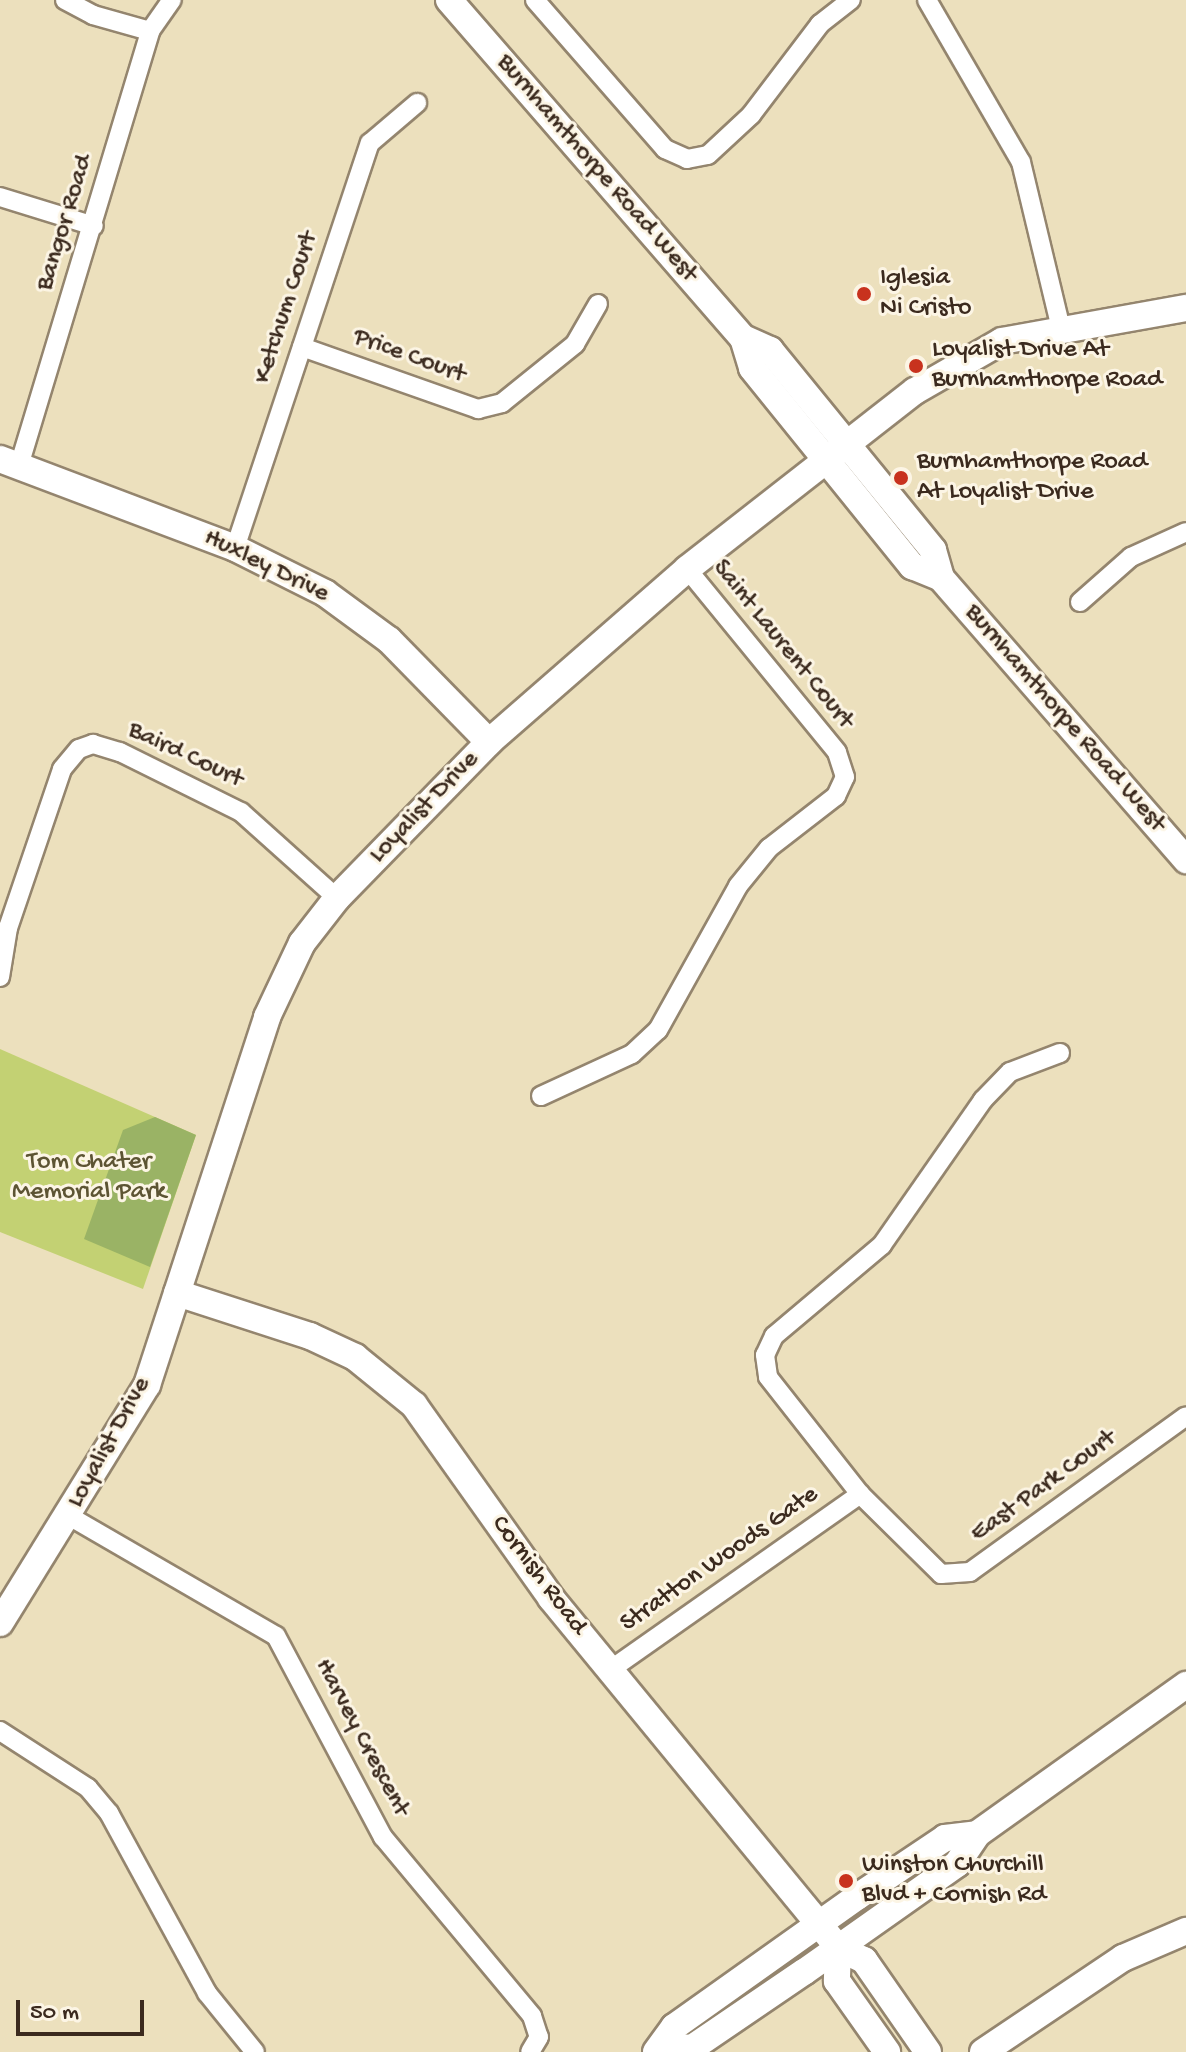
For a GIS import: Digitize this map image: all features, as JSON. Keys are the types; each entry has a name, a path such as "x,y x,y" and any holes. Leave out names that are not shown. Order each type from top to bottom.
{"street":[{"path":"65,0 93,15 150,31"},
{"name":"Bangor Road","path":"9,463 94,226 150,31 172,0"},
{"name":"Burnhamthorpe Road West","path":"449,0 743,338 770,350 837,450 933,550 941,578 1186,860"},
{"path":"535,0 665,149 687,159 708,155 751,115 820,24 851,0"},
{"path":"927,0 1021,162 1061,329"},
{"name":"Ketchum Court","path":"235,548 370,143 417,103"},
{"path":"0,197 94,226"},
{"name":"Price Court","path":"302,347 478,409 502,403 575,344 598,304"},
{"name":"Loyalist Drive","path":"0,1623 69,1516 147,1385 267,1017 302,943 337,898 489,742 687,569 915,391 1002,341 1186,308"},
{"name":"Huxley Drive","path":"9,463 235,548 325,593 389,640 489,742"},
{"path":"1080,602 1131,557 1186,532"},
{"name":"Saint Laurent Court","path":"541,1096 620,1061 658,1030 738,886 769,848 836,796 845,777 837,752 687,569"},
{"name":"Baird Court","path":"0,977 8,928 62,769 79,749 93,744 120,752 241,812 337,898"},
{"name":"East Park Court","path":"1060,1053 1010,1072 983,1100 882,1245 774,1336 765,1355 768,1377 860,1494 941,1574 970,1572 1186,1416"},
{"name":"Cornish Road","path":"177,1293 310,1336 388,1379 414,1405 551,1598 838,1948 864,1960 928,2052"},
{"name":"Stratton Woods Gate","path":"610,1670 860,1494"},
{"name":"Harvey Crescent","path":"69,1516 276,1636 383,1837 532,2016 539,2037 530,2052"},
{"path":"660,2049 692,2048 838,1948 957,1864 977,1834 1186,1685"},
{"path":"0,1731 88,1788 109,1813 207,1993 255,2052"},
{"path":"660,2049 674,2027 818,1923 945,1838 977,1834"},
{"path":"983,2052 1123,1958 1186,1931"},
{"path":"838,1948 837,1981 887,2052"}],"green space":[{"name":"Tom Chater Memorial Park","path":"0,1049 196,1135 143,1289 0,1232"},
{"path":"155,1117 196,1135 150,1267 84,1239 123,1130"}],"place":[{"name":"Iglesia Ni Cristo","path":"864,294"},
{"name":"Loyalist Drive At Burnhamthorpe Road","path":"916,366"},
{"name":"Burnhamthorpe Road At Loyalist Drive","path":"901,478"},
{"name":"Winston Churchill Blvd + Cornish Rd","path":"846,1881"}]}
